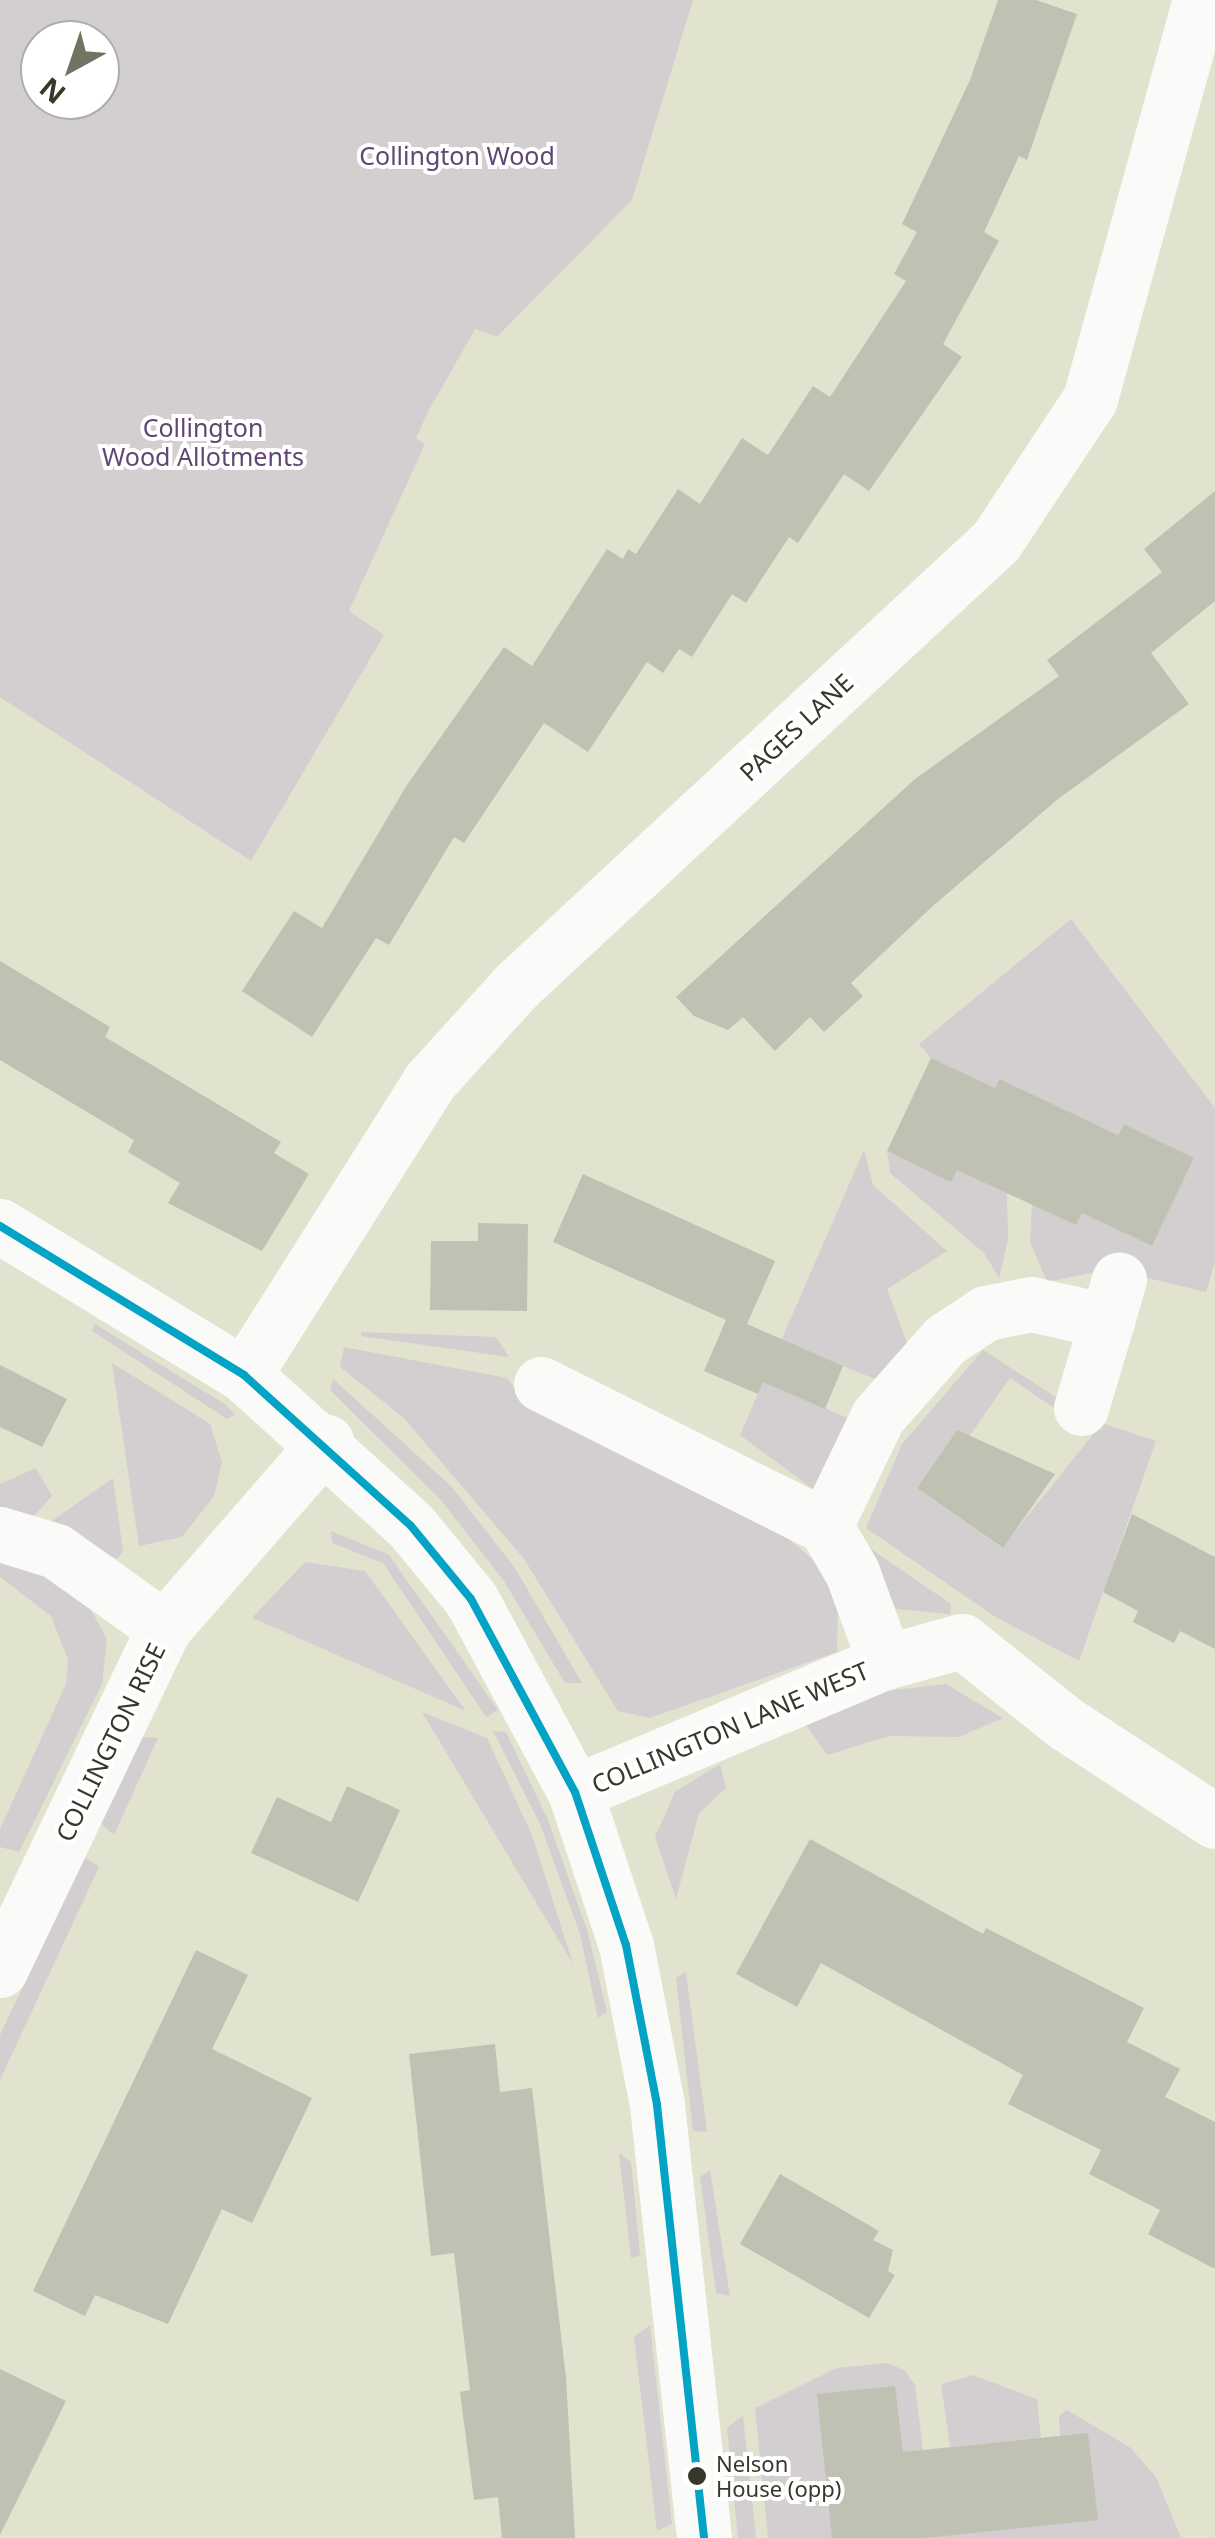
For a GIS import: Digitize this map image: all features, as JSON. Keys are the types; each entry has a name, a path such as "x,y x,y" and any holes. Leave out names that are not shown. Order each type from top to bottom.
{"street":[{"name":"PAGES LANE","path":"244,1375 429,1082 517,985 996,541 1090,399 1200,0"},
{"path":"0,1226 244,1375 326,1442 411,1526 471,1598 574,1792 626,1945 658,2105 704,2538"},
{"path":"541,1384 825,1526 878,1416 945,1340 986,1313 1031,1304 1113,1300 1081,1408"},
{"name":"COLLINGTON RISE","path":"0,1970 164,1628 326,1442"},
{"name":"COLLINGTON LANE WEST","path":"825,1526 852,1572 885,1662"},
{"path":"0,1534 56,1551 164,1628"},
{"name":"COLLINGTON LANE WEST","path":"574,1792 885,1662 962,1641 1065,1723 1215,1821"}],"green space":[{"path":"0,0 693,0 632,200 497,337 475,329 429,410 416,438 425,444 349,611 384,635 251,861 0,697"},
{"path":"1071,919 1215,1108 1215,1262 1206,1292 1110,1269 1047,1282 1030,1242 1032,1204 1076,1225 1082,1213 1152,1246 1194,1158 1124,1124 1118,1135 1001,1079 995,1089 931,1058 919,1044"},
{"path":"864,1150 873,1185 947,1251 887,1289 907,1343 875,1379 797,1347 779,1389 855,1421 813,1489 740,1435"},
{"path":"887,1151 950,1181 957,1168 1007,1192 1008,1240 999,1278 984,1253 890,1173"},
{"path":"95,1324 226,1405 235,1415 227,1419 92,1331"},
{"path":"361,1332 496,1337 509,1357 361,1336"},
{"path":"344,1347 507,1378 526,1402 765,1519 823,1568 838,1602 837,1652 650,1718 618,1711 524,1559 404,1418 340,1367"},
{"path":"983,1350 1065,1403 1063,1414 1010,1378 968,1438 957,1430 917,1488 1002,1548 1102,1423 1156,1441 1079,1661 994,1616 866,1528 902,1444"},
{"path":"112,1363 210,1424 222,1462 214,1496 182,1537 139,1546"},
{"path":"333,1379 451,1486 515,1568 582,1683 565,1683 504,1581 440,1499 330,1390"},
{"path":"36,1468 52,1496 34,1516 0,1507 0,1484"},
{"path":"113,1478 123,1551 117,1559 49,1523"},
{"path":"331,1531 389,1555 498,1710 486,1717 383,1563 332,1543"},
{"path":"865,1545 951,1604 950,1614 896,1609"},
{"path":"0,1555 44,1569 89,1606 107,1639 102,1684 19,1852 0,1847 0,1829 66,1684 68,1660 51,1616 0,1577"},
{"path":"305,1562 365,1571 466,1711 252,1618"},
{"path":"946,1684 1003,1718 959,1737 889,1736 827,1755 802,1719 886,1691"},
{"path":"422,1712 487,1738 532,1835 573,1964"},
{"path":"493,1731 506,1732 548,1820 588,1933 607,2012 598,2018 580,1934 540,1824"},
{"path":"140,1737 158,1738 114,1835 99,1822"},
{"path":"720,1764 726,1788 699,1813 676,1899 655,1837 675,1792"},
{"path":"84,1857 99,1867 0,2080 0,2035"},
{"path":"686,1972 707,2132 693,2131 676,1978"},
{"path":"619,2153 631,2162 640,2255 631,2258"},
{"path":"710,2170 730,2296 716,2293 700,2177"},
{"path":"650,2325 672,2524 657,2531 634,2337"},
{"path":"888,2363 904,2370 915,2385 923,2450 903,2452 832,2538 768,2538 755,2408 837,2368"},
{"path":"973,2375 1037,2399 1041,2438 950,2447 941,2384"},
{"path":"1067,2410 1131,2448 1156,2477 1181,2538 926,2538 1060,2436 1059,2416"},
{"path":"743,2415 756,2538 738,2538 727,2428"}],"building":[{"path":"998,0 1036,0 1077,14 1027,160 1019,156 984,232 999,241 943,344 962,357 869,491 844,474 798,543 789,537 746,603 732,594 692,657 679,649 663,673 647,662 588,752 544,723 464,843 454,837 389,945 376,938 312,1037 242,991 294,911 322,928 407,785 504,647 532,666 607,549 623,559 628,549 636,554 678,489 700,504 742,438 768,455 813,386 830,397 906,281 894,274 917,232 902,224 970,80"},
{"path":"1215,491 1215,601 1151,653 1189,704 1058,799 934,905 851,983 863,996 824,1032 810,1017 775,1051 743,1017 728,1030 694,1016 676,997 915,779 1059,676 1047,660 1162,572 1144,549"},
{"path":"0,961 110,1027 105,1037 281,1142 274,1153 309,1174 262,1251 168,1203 180,1183 128,1152 134,1140 0,1060"},
{"path":"931,1058 995,1088 1000,1079 1118,1135 1124,1124 1194,1158 1152,1246 1082,1213 1076,1225 957,1170 951,1182 887,1151"},
{"path":"583,1174 775,1261 747,1324 843,1366 825,1409 763,1382 758,1394 704,1371 726,1320 553,1242"},
{"path":"478,1223 528,1224 527,1311 430,1310 431,1241 478,1241"},
{"path":"0,1365 67,1399 42,1447 0,1427"},
{"path":"957,1430 1055,1474 1003,1548 917,1488"},
{"path":"1132,1514 1215,1557 1215,1649 1180,1631 1174,1643 1133,1622 1138,1611 1103,1592"},
{"path":"347,1786 400,1810 358,1902 251,1853 277,1797 331,1822"},
{"path":"810,1839 983,1934 986,1928 1144,2008 1127,2042 1180,2069 1165,2097 1215,2122 1215,2269 1148,2234 1160,2210 1089,2174 1101,2150 1008,2104 1023,2075 821,1963 797,2007 736,1974"},
{"path":"196,1950 248,1975 212,2049 312,2098 252,2223 222,2209 168,2324 95,2295 85,2316 33,2291"},
{"path":"495,2044 500,2092 532,2088 566,2378 575,2538 502,2538 498,2497 474,2500 460,2392 470,2390 454,2253 431,2256 409,2054"},
{"path":"780,2174 879,2231 873,2240 893,2250 888,2271 895,2275 869,2318 740,2244"},
{"path":"0,2369 66,2401 0,2535"},
{"path":"895,2386 903,2452 1088,2433 1098,2520 926,2538 832,2538 817,2394"}],"transit line":[{"path":"0,1226 244,1375 411,1526 471,1599 575,1792 626,1945 657,2105 704,2538"}],"place":[{"name":"Nelson House (opp)","path":"697,2476"}],"park label":[{"name":"Collington Wood","path":"457,155"},
{"name":"Collington Wood Allotments","path":"203,442"}]}
